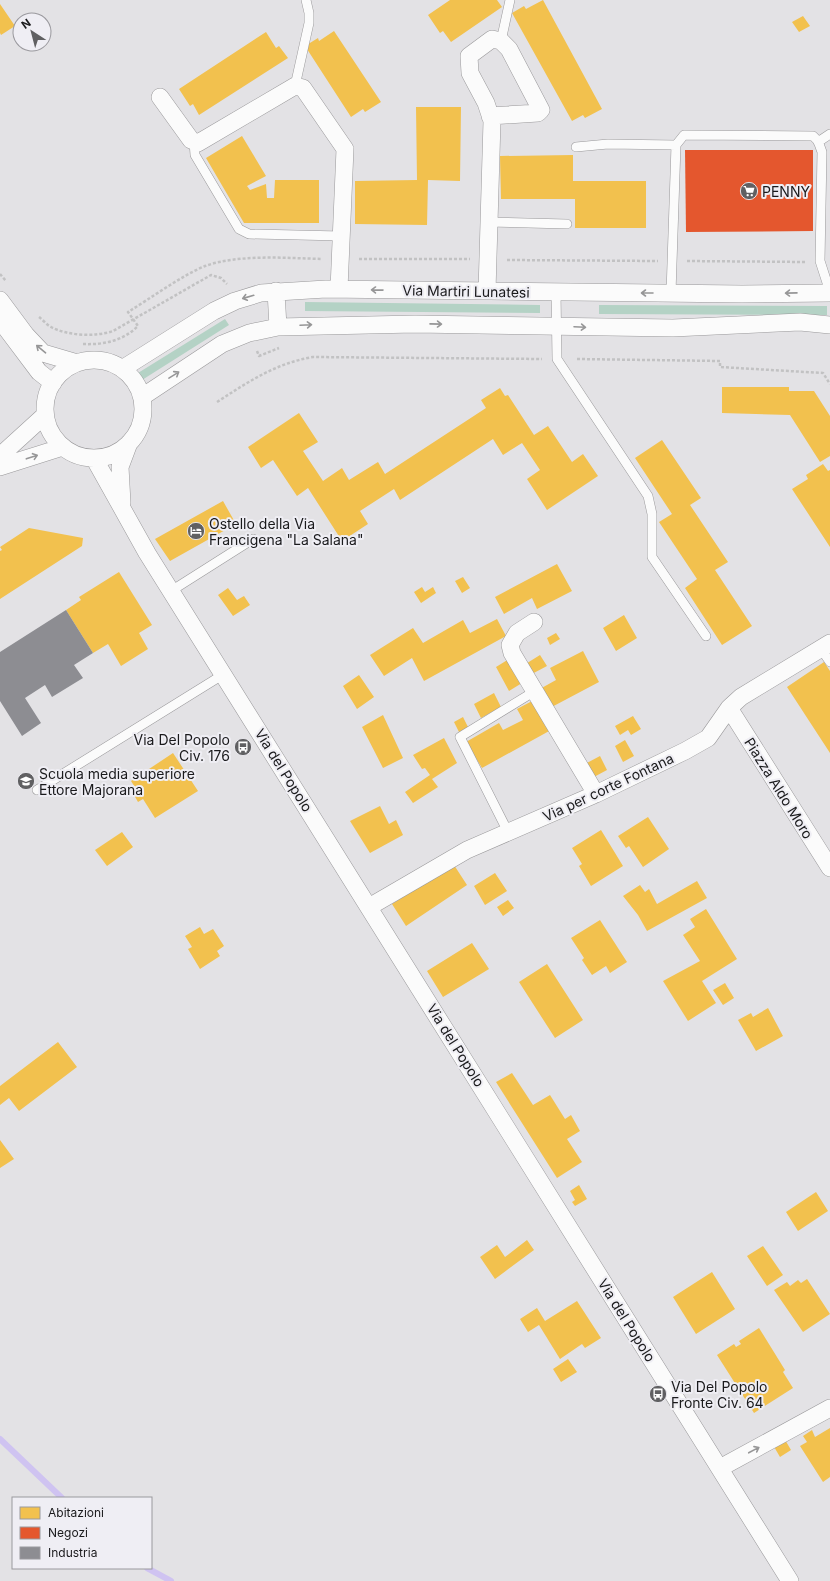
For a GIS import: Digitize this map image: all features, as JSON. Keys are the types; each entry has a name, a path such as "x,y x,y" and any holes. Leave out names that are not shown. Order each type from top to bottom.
{"street":[{"path":"487,291 492,121 490,116 486,103 470,73 469,56 492,39 501,41 509,49 541,110 538,113 490,116"},
{"path":"160,97 191,140 198,143 206,140 296,86 303,88 345,149 339,289"},
{"name":"Via Martiri Lunatesi","path":"122,368 221,308 242,299 276,291 339,289 671,293 830,293"},
{"path":"276,291 278,327"},
{"path":"0,300 26,335 43,353 77,363"},
{"path":"0,320 39,372 52,383"},
{"path":"142,397 222,344 249,333 278,327 407,324 673,328 800,322 830,325"},
{"path":"88,360 100,360 112,363 122,368 131,376 142,397 142,421 137,433 129,443 119,451 107,456 94,458 83,457 63,447 55,438 49,427 46,415 48,393 52,383 67,368 88,360"},
{"path":"0,456 46,415"},
{"name":"Via del Popolo","path":"122,509 120,467 129,443"},
{"path":"0,467 63,447"},
{"name":"Via del Popolo","path":"94,458 122,509 171,591 790,1581"},
{"path":"534,622 517,633 510,645 512,653 596,794"},
{"name":"Via per corte Fontana","path":"369,907 467,850 596,794 685,751 708,738 729,708 741,697 827,651"},
{"name":"Piazza Aldo Moro","path":"729,708 830,868"},
{"path":"720,1468 830,1408"}],"lane":[{"path":"296,86 309,23 306,0"},
{"path":"501,41 510,0"},
{"path":"818,142 830,134"},
{"path":"671,293 676,145 684,135 813,136 818,142 822,152 820,261 830,293"},
{"path":"194,142 195,155 239,229 249,234 341,236"},
{"path":"576,146 608,144 676,145"},
{"path":"489,222 567,224"},
{"path":"556,292 558,359 648,496 652,514 652,557 706,636"},
{"path":"171,591 253,539"},
{"path":"37,790 224,674"},
{"path":"508,832 460,737 535,691"}],"path":[{"path":"82,343 99,345 113,341 133,330 138,326 128,312 205,267 221,262 261,258 801,263 820,261"},
{"path":"217,402 273,368 296,360 313,357 720,360 720,367 823,373 830,384"}],"green space":[{"path":"305,302 540,305 540,313 305,311"},
{"path":"599,305 827,306 827,315 599,314"},
{"path":"225,319 229,325 142,380 138,373"}],"building: Abitazioni":[{"path":"450,0 497,0 502,7 451,42 443,31 440,33 428,15"},
{"path":"543,0 602,109 585,118 583,115 572,121 512,13 524,6 526,9"},
{"path":"0,4 12,22 12,28 1,35"},
{"path":"803,16 810,26 799,32 792,22"},
{"path":"334,31 381,102 365,112 363,109 351,117 305,46 318,38 319,41"},
{"path":"266,32 276,48 279,46 288,58 199,115 193,104 190,106 179,89"},
{"path":"416,107 461,107 460,181 428,180 427,225 355,224 355,181 417,180"},
{"path":"242,136 266,176 247,186 250,190 266,184 267,198 274,198 275,180 319,180 319,223 244,223 206,158"},
{"path":"573,155 573,181 646,181 646,228 575,228 575,199 501,199 500,156"},
{"path":"722,387 789,387 789,391 814,391 830,416 830,456 820,462 790,415 722,413"},
{"path":"500,388 505,396 508,395 534,435 548,426 572,462 583,454 598,476 547,510 527,479 540,470 522,443 503,455 493,439 400,500 394,489 360,511 368,524 342,541 308,488 297,496 273,460 261,468 248,447 299,413 318,442 303,451 323,481 342,468 349,480 378,462 385,474 486,408 481,400"},
{"path":"662,440 701,498 690,505 728,562 715,570 752,626 722,645 685,588 697,579 659,522 672,514 635,458"},
{"path":"823,464 828,471 830,470 830,547 792,489 808,479 806,475"},
{"path":"223,501 236,524 170,561 155,539"},
{"path":"29,528 83,538 82,546 0,599 0,551 2,550 0,547"},
{"path":"557,564 572,591 537,609 532,598 504,614 495,597"},
{"path":"119,572 152,625 139,633 148,649 121,666 108,644 93,653 66,610 81,600 79,597"},
{"path":"463,577 470,588 462,593 455,581"},
{"path":"422,587 425,592 433,587 436,593 421,603 414,592"},
{"path":"228,588 237,600 244,596 250,605 233,616 218,595"},
{"path":"624,615 637,638 616,651 603,628"},
{"path":"497,619 506,636 424,681 412,658 384,676 370,655 413,628 423,643 463,620 470,633"},
{"path":"556,633 560,639 550,645 547,638"},
{"path":"583,651 599,682 548,709 538,690 556,680 550,668"},
{"path":"540,655 547,666 530,675 524,665"},
{"path":"509,659 522,683 509,691 496,667"},
{"path":"824,662 830,671 830,753 787,687"},
{"path":"359,675 374,697 357,709 343,686"},
{"path":"494,693 501,707 481,718 474,704"},
{"path":"534,700 551,730 482,768 466,742 499,723 503,730 523,720 517,709"},
{"path":"383,715 403,758 383,768 362,727"},
{"path":"633,716 641,729 631,735 628,730 620,735 615,726"},
{"path":"463,717 468,727 459,732 454,722"},
{"path":"444,738 457,763 432,779 438,787 413,803 405,792 430,775 425,768 422,769 413,755"},
{"path":"625,740 634,756 623,762 615,746"},
{"path":"173,753 198,791 155,818 143,799 138,802 134,795 138,792 131,781"},
{"path":"600,756 607,770 592,778 585,764"},
{"path":"380,806 389,824 396,820 403,835 370,853 350,821"},
{"path":"648,817 669,849 643,867 629,846 626,848 618,836"},
{"path":"601,830 623,866 591,886 579,866 582,864 572,848"},
{"path":"122,832 133,847 107,866 95,850"},
{"path":"454,865 467,885 406,926 392,904 437,874"},
{"path":"495,873 507,891 485,905 474,886"},
{"path":"697,881 707,898 647,931 638,915 623,896 640,885 645,892 649,889 657,904"},
{"path":"508,900 514,908 503,916 497,907"},
{"path":"706,909 737,959 702,981 716,1003 688,1021 663,981 700,961 683,935 695,927 690,919"},
{"path":"600,920 627,962 610,973 606,966 592,975 582,960 584,958 571,938"},
{"path":"200,927 204,934 213,929 224,946 217,951 220,956 200,969 188,949 192,947 185,936"},
{"path":"472,943 489,969 443,997 427,971"},
{"path":"547,964 583,1020 555,1038 519,982"},
{"path":"725,983 734,998 723,1005 713,990"},
{"path":"768,1008 783,1036 756,1051 738,1020 751,1013 753,1017"},
{"path":"58,1042 77,1067 19,1111 9,1098 0,1105 0,1086"},
{"path":"512,1073 533,1105 550,1095 565,1119 571,1115 580,1131 567,1139 582,1162 557,1178 496,1082"},
{"path":"0,1140 14,1159 0,1168"},
{"path":"579,1185 587,1199 575,1206 572,1202 575,1200 570,1191"},
{"path":"816,1192 828,1211 798,1231 786,1212"},
{"path":"527,1240 534,1250 495,1279 480,1257 497,1245 505,1257"},
{"path":"763,1246 783,1275 767,1286 747,1256"},
{"path":"712,1272 735,1309 696,1334 673,1297"},
{"path":"807,1279 830,1314 803,1332 774,1290 787,1282 790,1286 798,1280 801,1283"},
{"path":"577,1301 601,1338 585,1348 582,1344 560,1359 539,1325 528,1332 520,1319 537,1308 545,1321"},
{"path":"759,1328 785,1370 783,1372 793,1388 754,1413 717,1355 734,1344 736,1347 741,1344 739,1341"},
{"path":"568,1359 577,1372 561,1382 553,1369"},
{"path":"830,1428 830,1477 823,1482 800,1446 807,1442 803,1436 812,1430 815,1437"},
{"path":"784,1438 791,1450 780,1457 773,1445"}],"building: Negozi":[{"name":"PENNY","path":"685,150 813,150 813,231 686,232"}],"building: Industria":[{"path":"66,610 93,653 74,665 83,678 52,697 45,685 25,698 41,723 22,736 0,701 0,652"}],"waterway":[{"path":"0,1439 61,1497"},
{"path":"149,1569 171,1581"}],"place":[{"name":"PENNY","path":"749,191"},
{"name":"Ostello della Via Francigena \"La Salana\"","path":"196,531"},
{"name":"Via Del Popolo Civ. 176","path":"243,747"},
{"name":"Scuola media superiore Ettore Majorana","path":"26,781"},
{"name":"Via Del Popolo Fronte Civ. 64","path":"658,1394"}]}
